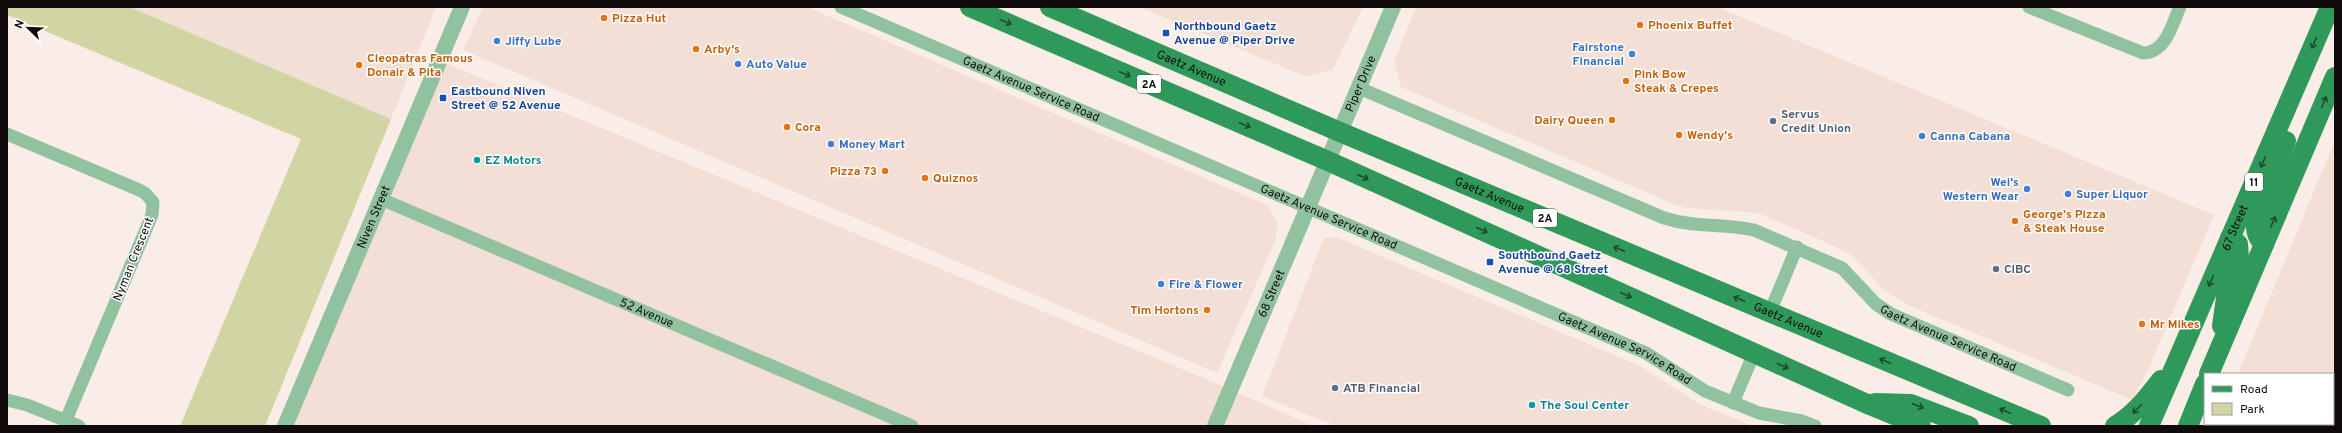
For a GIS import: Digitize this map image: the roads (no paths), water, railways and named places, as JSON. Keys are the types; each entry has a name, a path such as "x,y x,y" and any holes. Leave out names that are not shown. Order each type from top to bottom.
{"main road":[{"name":"2A","path":"970,7 1328,161 1865,403 1920,426"},
{"name":"Gaetz Avenue","path":"1050,7 1340,132 2041,426"},
{"name":"67 Street","path":"2149,426 2330,7"},
{"path":"2264,244 2257,236 2255,223 2293,124 2300,77"},
{"path":"2209,373 2335,77"},
{"path":"2221,346 2224,301 2240,253 2238,244 2230,238"},
{"path":"2115,426 2128,419 2142,405 2179,356"},
{"path":"2188,426 2202,392"},
{"path":"2199,426 2202,392"},
{"path":"1865,403 1911,404 1969,426"}],"street":[{"name":"Niven Street","path":"285,426 462,7"},
{"name":"Gaetz Avenue Service Road","path":"841,7 1307,209 1646,353 1701,388 1733,403 1759,414 1802,421 1815,426"},
{"name":"Piper Drive","path":"1328,161 1393,7"},
{"path":"2028,7 2143,53 2154,51 2164,43 2180,7"},
{"name":"Gaetz Avenue Service Road","path":"1359,88 1664,218 1691,225 1741,227 1754,230 1797,247 1842,268 1876,304 1891,314 2068,390"},
{"name":"Nyman Crescent","path":"7,134 137,189 150,197 153,202 152,214 66,420"},
{"name":"68 Street","path":"1215,426 1328,161"},
{"name":"52 Avenue","path":"381,199 912,426"},
{"path":"1770,312 1797,247"},
{"path":"1733,403 1754,353"},
{"path":"7,400 28,405 79,426"}],"place":[{"name":"Pizza Hut","path":"604,18"},
{"name":"Phoenix Buffet","path":"1640,25"},
{"name":"Northbound Gaetz Avenue @ Piper Drive","path":"1166,33"},
{"name":"Jiffy Lube","path":"497,41"},
{"name":"Arby's","path":"696,49"},
{"name":"Fairstone Financial","path":"1632,54"},
{"name":"Auto Value","path":"738,64"},
{"name":"Cleopatras Famous Donair & Pita","path":"359,65"},
{"name":"Pink Bow Steak & Crepes","path":"1626,81"},
{"name":"Eastbound Niven Street @ 52 Avenue","path":"443,98"},
{"name":"Dairy Queen","path":"1612,120"},
{"name":"Servus Credit Union","path":"1773,121"},
{"name":"Cora","path":"787,127"},
{"name":"Wendy's","path":"1679,135"},
{"name":"Canna Cabana","path":"1922,136"},
{"name":"Money Mart","path":"831,144"},
{"name":"EZ Motors","path":"477,160"},
{"name":"Pizza 73","path":"885,171"},
{"name":"Quiznos","path":"925,178"},
{"name":"Wei's Western Wear","path":"2027,189"},
{"name":"Super Liquor","path":"2068,194"},
{"name":"George's Pizza & Steak House","path":"2015,221"},
{"name":"Southbound Gaetz Avenue @ 68 Street","path":"1490,262"},
{"name":"CIBC","path":"1996,269"},
{"name":"Fire & Flower","path":"1161,284"},
{"name":"Tim Hortons","path":"1207,310"},
{"name":"Mr Mikes","path":"2142,324"},
{"name":"ATB Financial","path":"1335,388"},
{"name":"The Soul Center","path":"1532,405"}]}
